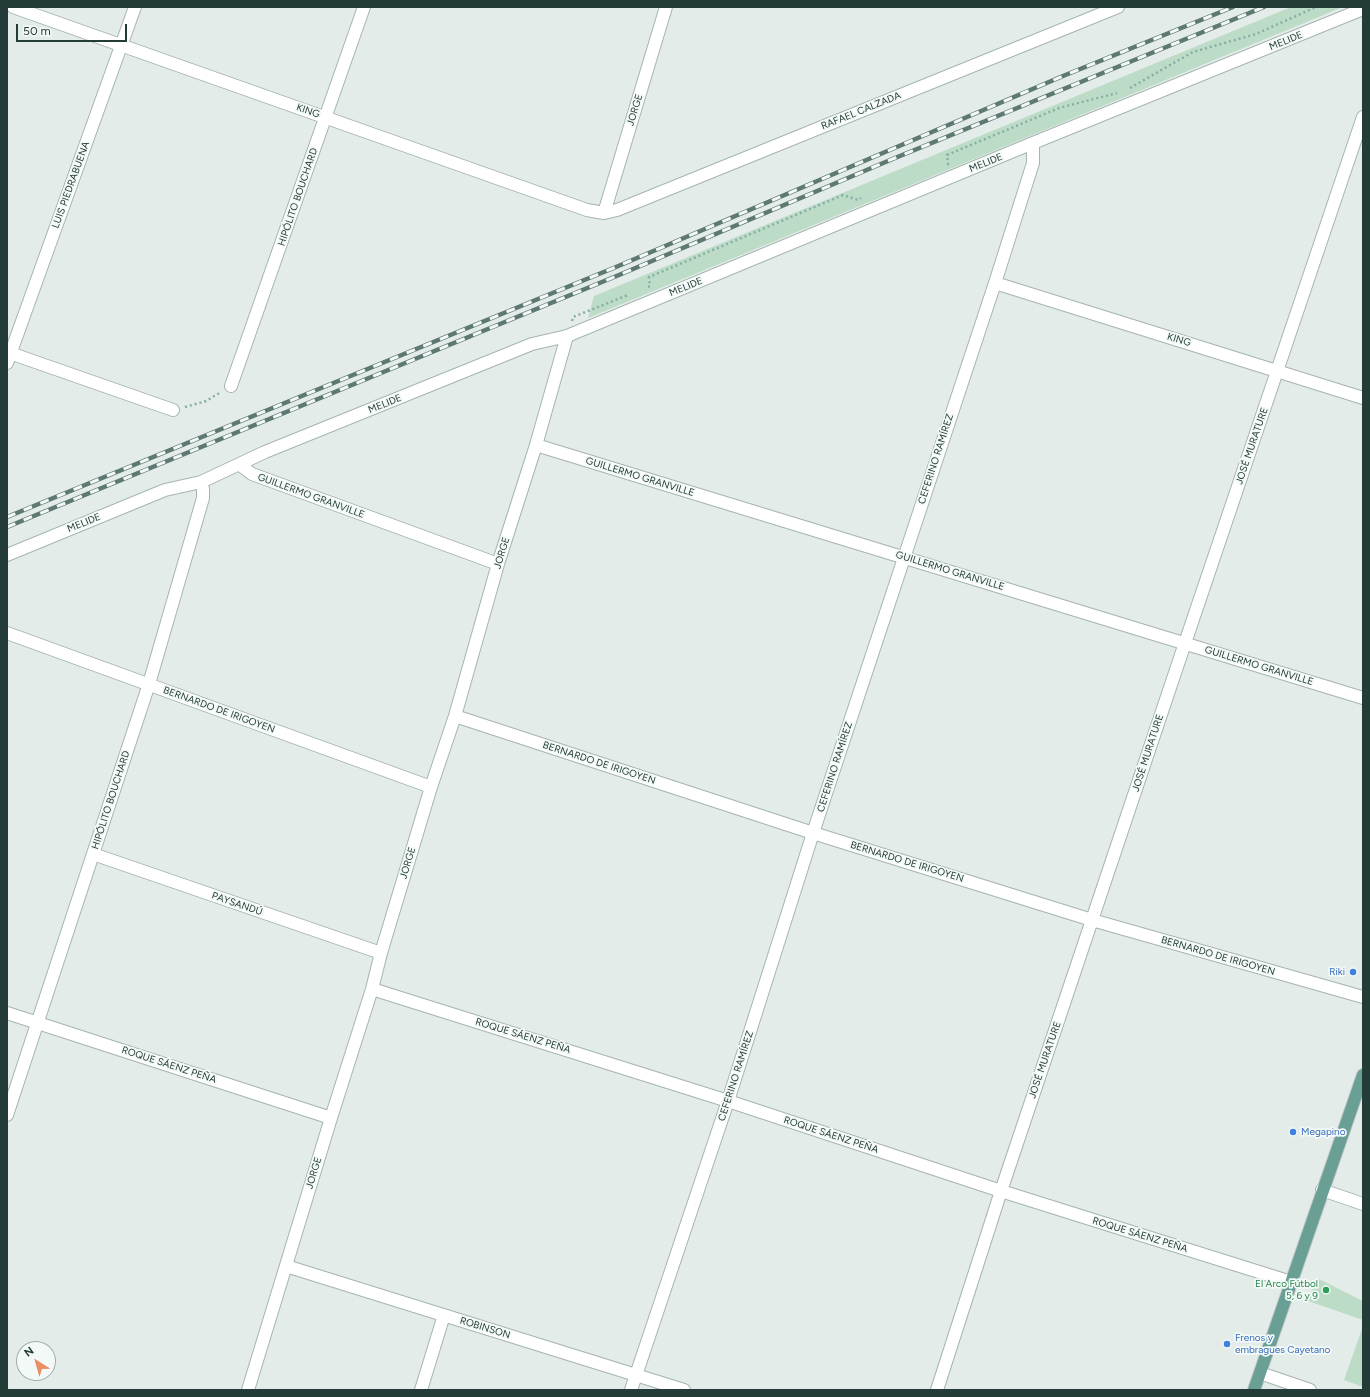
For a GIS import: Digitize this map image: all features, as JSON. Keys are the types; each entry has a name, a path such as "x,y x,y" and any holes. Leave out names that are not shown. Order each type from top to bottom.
{"main road":[{"path":"1254,1390 1363,1075"}],"street":[{"name":"KING","path":"13,7 587,210 604,213"},
{"name":"LUIS PIEDRABUENA","path":"8,356 135,7"},
{"name":"HIPÓLITO BOUCHARD","path":"231,386 364,7"},
{"name":"JORGE","path":"604,213 666,7"},
{"name":"RAFAEL CALZADA","path":"604,213 617,210 1118,7"},
{"name":"MELIDE","path":"7,555 165,490 201,482 265,452 532,344 567,336 1033,143 1363,9"},
{"name":"JOSÉ MURATURE","path":"937,1390 1001,1192 1092,920 1363,117"},
{"name":"CEFERINO RAMÍREZ","path":"631,1390 728,1101 903,557 995,283 1033,163 1033,143"},
{"name":"KING","path":"995,283 1278,370 1363,398"},
{"name":"JORGE","path":"248,1390 372,989 381,953 431,787 456,716 498,564 536,445 567,336"},
{"path":"8,356 173,410"},
{"name":"GUILLERMO GRANVILLE","path":"536,445 1363,698"},
{"name":"GUILLERMO GRANVILLE","path":"240,464 252,474 498,564"},
{"name":"HIPÓLITO BOUCHARD","path":"7,1116 149,684 203,498 204,489 201,482"},
{"name":"BERNARDO DE IRIGOYEN","path":"7,634 431,787"},
{"name":"BERNARDO DE IRIGOYEN","path":"456,716 813,833 1092,920 1363,997"},
{"name":"PAYSANDÚ","path":"93,854 381,953"},
{"name":"ROQUE SÁENZ PEÑA","path":"372,989 728,1101 1001,1192 1291,1282"},
{"name":"ROQUE SÁENZ PEÑA","path":"7,1013 331,1118"},
{"path":"1322,1190 1363,1204"},
{"name":"ROBINSON","path":"286,1266 684,1390"},
{"path":"421,1390 444,1315"},
{"path":"1260,1373 1310,1390"}],"path":[{"path":"1125,91 1193,52 1256,34 1316,7"},
{"path":"941,167 948,164 947,155 1059,108 1118,93"},
{"path":"643,288 650,286 649,277 843,195 858,200 865,197"},
{"path":"567,336 573,317 629,294"},
{"path":"173,410 206,401 231,386"}],"green space":[{"path":"1291,7 1343,7 588,318 594,296"},
{"name":"El Arco Fútbol 5, 6 y 9","path":"1317,1278 1363,1301 1363,1320 1308,1301"},
{"path":"1363,1326 1363,1387 1344,1380"}],"railway":[{"path":"7,517 616,267 1063,76 1233,7"},
{"path":"7,527 619,275 895,158 1264,7"}],"place":[{"name":"Riki","path":"1353,972"},
{"name":"Megapino","path":"1293,1132"},
{"name":"El Arco Fútbol 5, 6 y 9","path":"1326,1290"},
{"name":"Frenos y embragues Cayetano","path":"1227,1344"}]}
